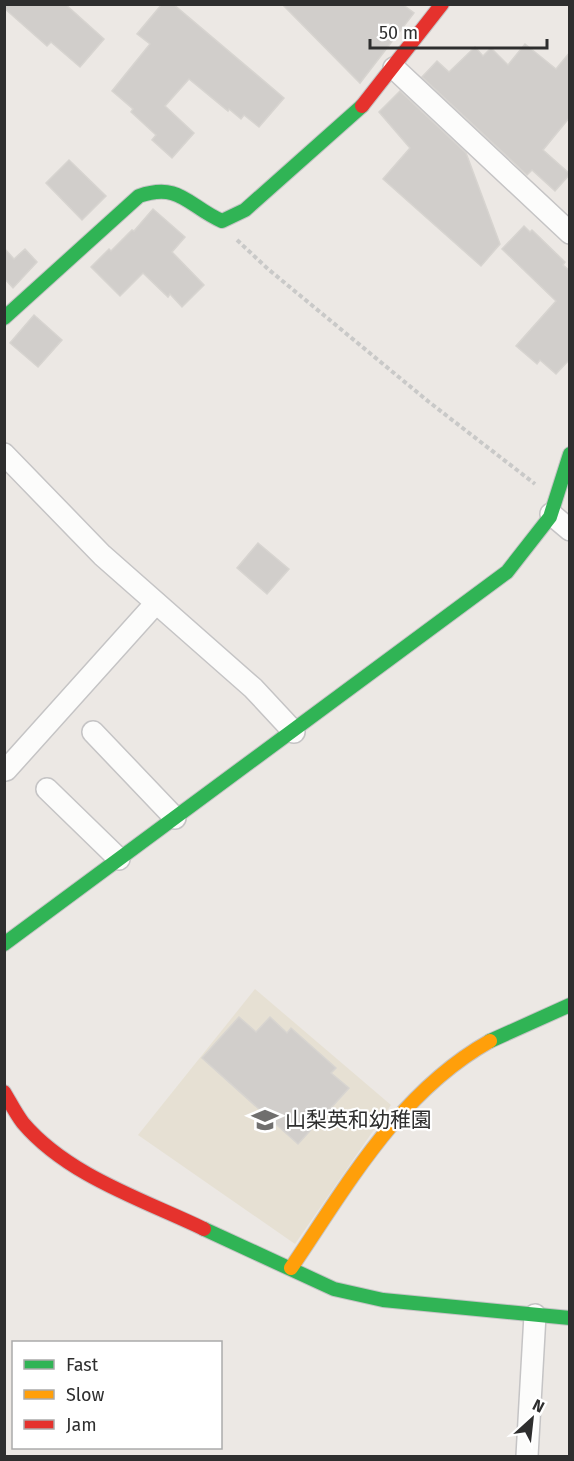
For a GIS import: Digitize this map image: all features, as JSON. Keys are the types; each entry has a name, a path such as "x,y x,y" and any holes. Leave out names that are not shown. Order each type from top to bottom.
{"street":[{"path":"4,318 139,196 156,188 190,199 208,216 222,221 245,210 356,114 442,4"},
{"path":"394,68 570,233"},
{"path":"4,454 102,555 253,688 294,732"},
{"path":"4,944 294,732 507,572 528,549 554,507 563,467 570,454"},
{"path":"554,507 570,530"},
{"path":"6,770 156,603"},
{"path":"93,732 175,818"},
{"path":"47,789 119,859"},
{"path":"291,1268 390,1126 445,1071 492,1041 570,1005"},
{"path":"4,1092 23,1123 56,1152 98,1179 334,1289 383,1300 570,1318"},
{"path":"527,1456 535,1315"}],"path":[{"path":"222,221 243,248 554,507"}],"shaded area":[{"name":"山梨英和幼稚園","path":"255,989 391,1105 295,1244 138,1135"}],"building":[{"path":"4,4 65,4 104,39 80,67 51,42 47,46 4,8"},
{"path":"162,4 173,4 284,98 259,127 244,115 241,119 229,109 228,111 189,79 165,106 194,133 172,158 152,140 156,135 131,112 133,109 112,91 150,44 137,34"},
{"path":"282,4 402,4 414,13 360,83"},
{"path":"525,44 556,69 570,52 570,117 543,150 570,174 555,191 532,170 527,175 422,77 437,61 449,72 475,47 483,56 491,48 508,65"},
{"path":"400,91 466,153 500,244 481,266 383,179 410,148 379,112"},
{"path":"69,160 106,196 82,220 46,183"},
{"path":"153,209 185,237 172,252 204,285 182,307 170,294 168,297 143,273 120,296 91,267 109,249 111,251 132,230 134,231"},
{"path":"524,226 530,232 532,230 565,262 563,265 570,271 570,359 556,374 540,360 537,364 516,346 556,301 502,249"},
{"path":"4,248 14,259 25,249 37,262 13,288 4,278"},
{"path":"34,315 62,340 38,367 10,343"},
{"path":"258,543 289,569 267,594 237,568"},
{"path":"239,1017 256,1032 270,1017 287,1033 291,1028 336,1068 331,1073 349,1088 298,1144 202,1058"}],"traffic: fast":[{"path":"4,318 139,196 153,192 174,194 222,221 245,210 362,106"},
{"path":"4,944 507,572 550,517 570,454"},
{"path":"490,1041 570,1005"},
{"path":"204,1229 334,1289 383,1300 570,1318"}],"traffic: slow":[{"path":"291,1268 355,1173 402,1113 458,1062 490,1041"}],"traffic: jam":[{"path":"362,106 442,4"},
{"path":"4,1092 23,1123 41,1142 62,1158 108,1185 204,1229"}],"place":[{"name":"山梨英和幼稚園","path":"265,1120"}]}
